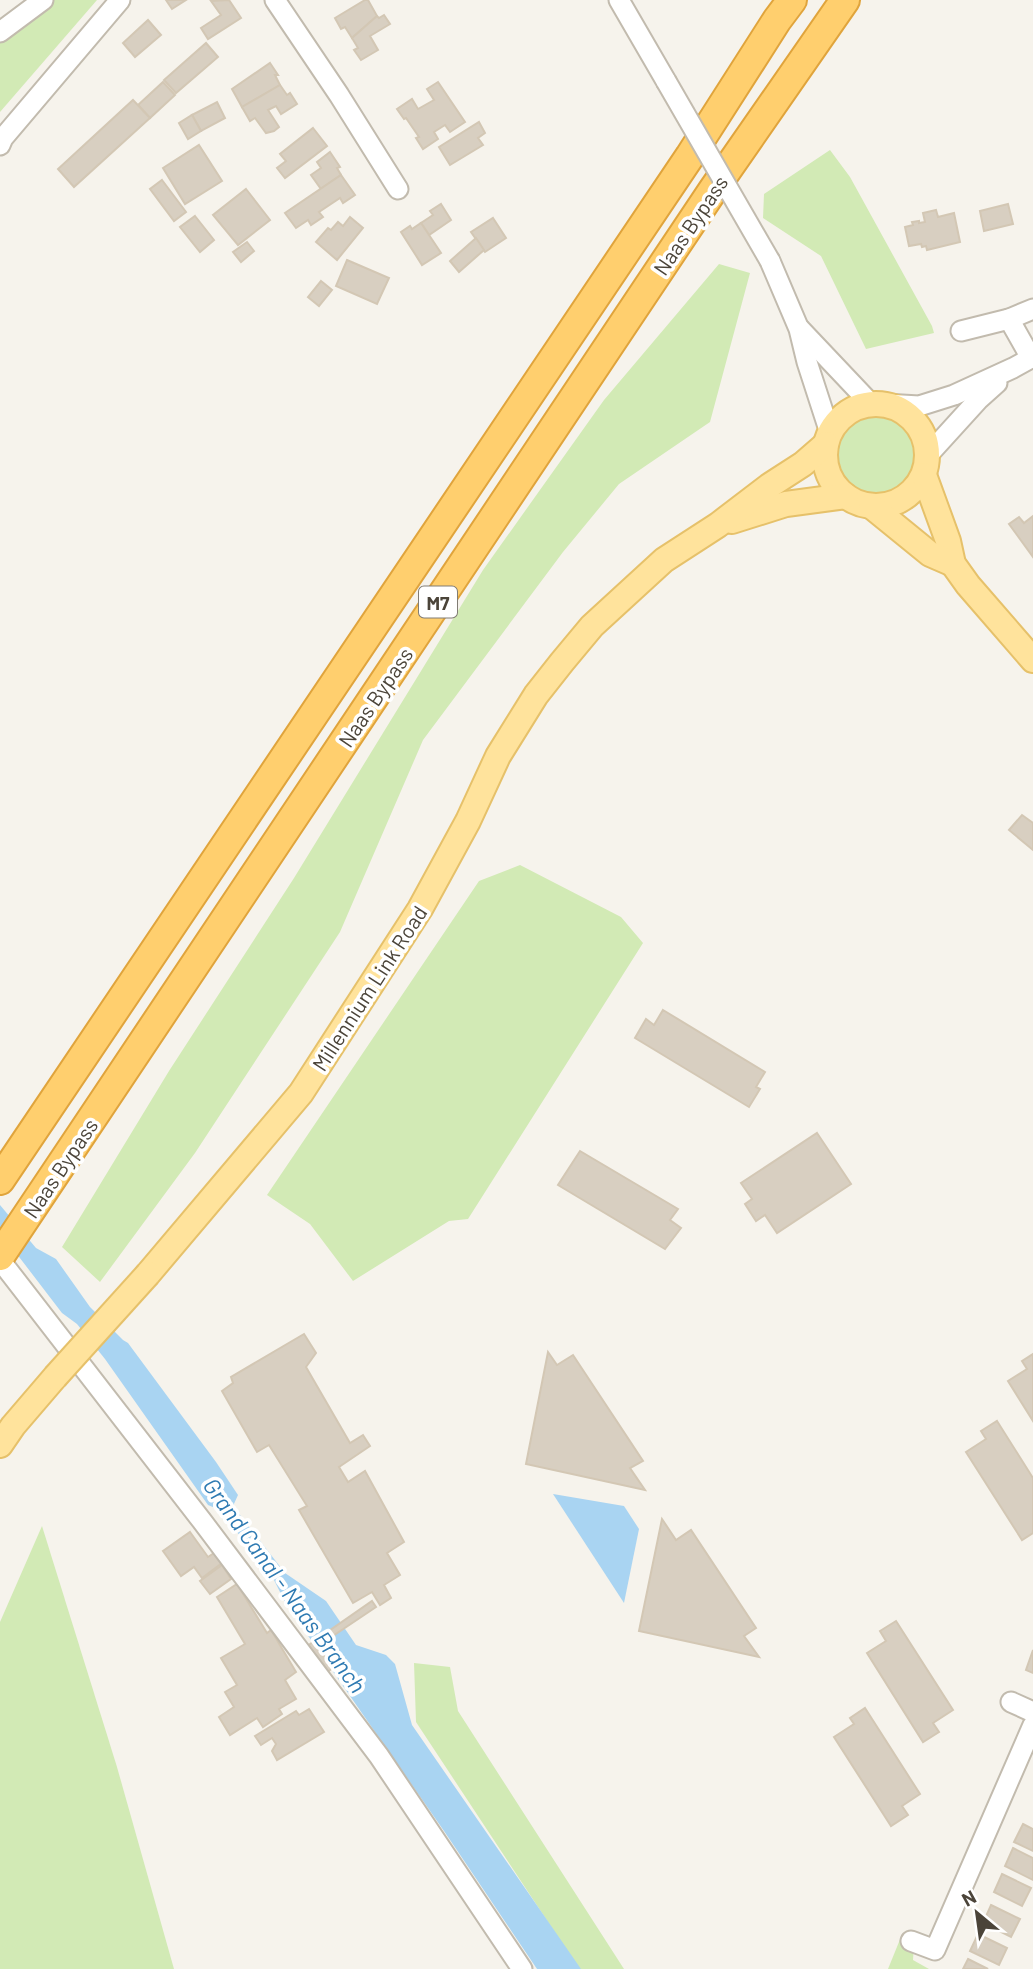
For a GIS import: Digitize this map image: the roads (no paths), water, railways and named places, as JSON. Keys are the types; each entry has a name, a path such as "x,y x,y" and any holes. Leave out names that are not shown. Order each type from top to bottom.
{"highway":[{"name":"Naas Bypass","path":"3,1176 792,0"},
{"name":"Naas Bypass","path":"0,1258 713,190 845,0"}],"main road":[{"path":"926,465 915,489 903,499 887,505 858,503 835,486 828,473 825,459 828,438 840,419 854,409 878,404 899,408 911,416 926,441 926,465 953,564 1033,660"},
{"name":"Millennium Link Road","path":"0,1445 55,1377 148,1274 302,1093 420,909 468,821 498,756 536,695 592,626 664,560 803,464 828,438"},
{"name":"Millennium Link Road","path":"718,525 786,504 846,496"},
{"path":"871,506 930,554 953,564"}],"street":[{"path":"0,32 43,0"},
{"path":"1,142 120,0"},
{"path":"275,0 398,189"},
{"path":"619,0 770,261 799,328 828,438"},
{"path":"961,331 1009,319 1033,309"},
{"path":"799,328 878,404 919,406 973,387 1032,357 1009,319"},
{"path":"926,465 978,400 1013,368"},
{"path":"0,1258 379,1756 522,1969"},
{"path":"1011,1702 1033,1712"},
{"path":"911,1941 935,1950 1033,1725"}],"water":[{"name":"Grand Canal - Naas Branch","path":"0,1205 36,1248 56,1259 90,1307 128,1343 216,1462 238,1495 233,1506 285,1573 326,1601 356,1645 386,1655 395,1664 412,1725 581,1969 537,1969 286,1604 274,1580 220,1510 208,1505 105,1359 77,1324 62,1313 0,1232"},
{"path":"553,1494 624,1506 639,1529 624,1603"}]}
